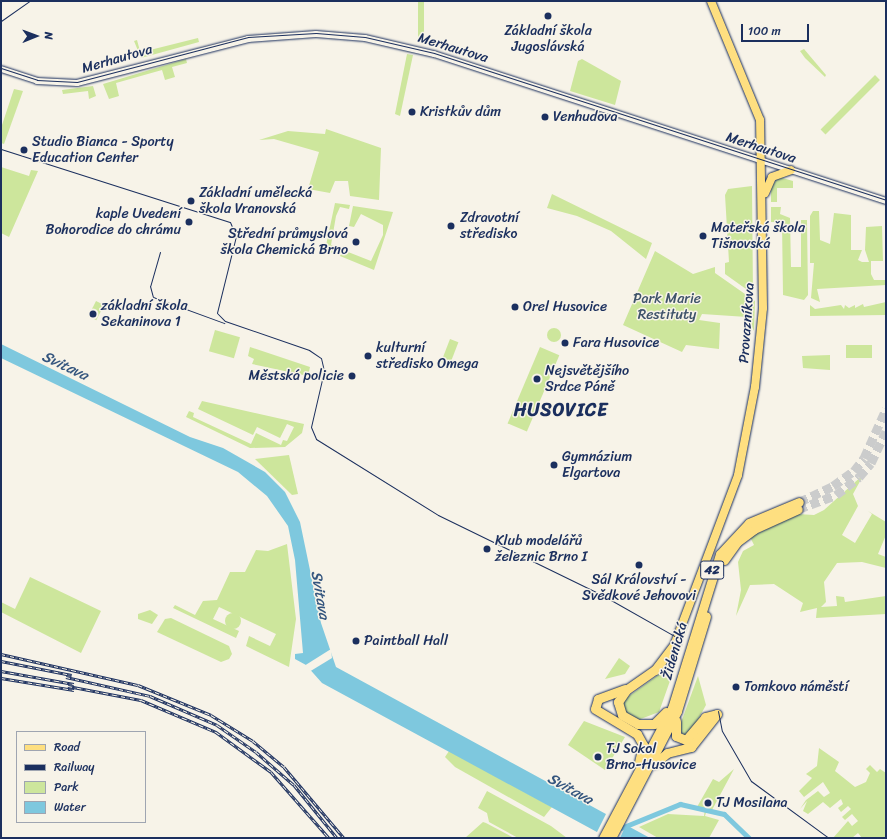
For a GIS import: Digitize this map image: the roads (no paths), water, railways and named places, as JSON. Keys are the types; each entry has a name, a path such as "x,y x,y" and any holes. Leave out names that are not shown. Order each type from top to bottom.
{"highway":[{"name":"Židenická","path":"603,838 637,780 679,697 703,616 718,572 733,547 754,529 798,506"},
{"path":"675,644 655,670 620,696 617,705 622,715 638,724 658,722 679,697"},
{"path":"632,686 598,699 594,707 599,715 631,729 640,739 642,753 637,780"},
{"path":"637,780 663,755 694,745 717,714 705,717 690,738 679,739 674,729 679,697"},
{"name":"Židenická","path":"637,780 643,762 679,697"},
{"name":"Židenická","path":"611,838 626,799"}],"main road":[{"name":"Provazníkova","path":"675,644 732,496 751,412 763,308 763,199 757,109 711,1"},
{"path":"763,199 770,180 790,170"}],"street":[{"name":"Merhautova","path":"1,70 41,82 77,83 248,38 310,34 363,38 434,54 886,201"}],"water":[{"path":"1,344 190,437 223,448 265,472 285,492 300,522 321,623 336,667 650,838 608,838 322,683 306,665 295,659 295,654 303,653 295,560 288,526 267,496 238,472 1,358"}],"waterway":[{"path":"621,828 680,804 724,814 749,838"}],"tunnel":[{"path":"799,502 833,486 854,471 864,458 886,409"},
{"path":"798,509 836,495 859,477 871,463 886,431"}],"tram line":[{"path":"1,21 30,1"},
{"path":"1,68 37,80 77,82 248,37 316,33 365,37 434,53 886,200"},
{"path":"1,149 230,222 236,236 217,313 225,321 309,350 321,358 324,371 311,427 316,439 438,515 602,595 678,638"},
{"path":"160,252 150,286 153,297 224,323"},
{"path":"718,711 722,731 751,781 829,838"}],"railway":[{"path":"1,654 138,685 211,715 253,741 284,767 344,838"},
{"path":"1,661 72,675"},
{"path":"1,671 74,684"},
{"path":"66,677 150,696 217,725 256,752 294,785 337,838"},
{"path":"1,678 74,690"},
{"path":"68,686 141,700 216,732 271,772 329,838"}],"place":[{"name":"Základní škola Jugoslávská","path":"548,16"},
{"name":"Kristkův dům","path":"412,112"},
{"name":"Venhudova","path":"545,117"},
{"name":"Studio Bianca - Sporty Education Center","path":"24,150"},
{"name":"Základní umělecká škola Vranovská","path":"191,201"},
{"name":"kaple Uvedení Bohorodice do chrámu","path":"189,222"},
{"name":"Zdravotní středisko","path":"451,226"},
{"name":"Mateřská škola Tišnovská","path":"703,236"},
{"name":"Střední průmyslová škola Chemická Brno","path":"356,242"},
{"name":"Orel Husovice","path":"515,307"},
{"name":"základní škola Sekaninova 1","path":"93,314"},
{"name":"Fara Husovice","path":"565,343"},
{"name":"kulturní středisko Omega","path":"368,356"},
{"name":"Městská policie","path":"352,376"},
{"name":"Nejsvětějšího Srdce Páně","path":"537,379"},
{"name":"Gymnázium Elgartova","path":"554,465"},
{"name":"Klub modelářů železnic Brno I","path":"487,549"},
{"name":"Sál Království - Svědkové Jehovovi","path":"639,565"},
{"name":"Paintball Hall","path":"356,641"},
{"name":"Tomkovo náměstí","path":"736,687"},
{"name":"TJ Sokol Brno-Husovice","path":"598,757"},
{"name":"TJ Mosilana","path":"708,803"}],"district":[{"name":"HUSOVICE","path":"561,410"}],"park label":[{"name":"Park Marie Restituty","path":"667,308"}],"water label":[{"name":"Svitava","path":"65,366"},
{"name":"Svitava","path":"320,595"},
{"name":"Svitava","path":"570,789"}]}
